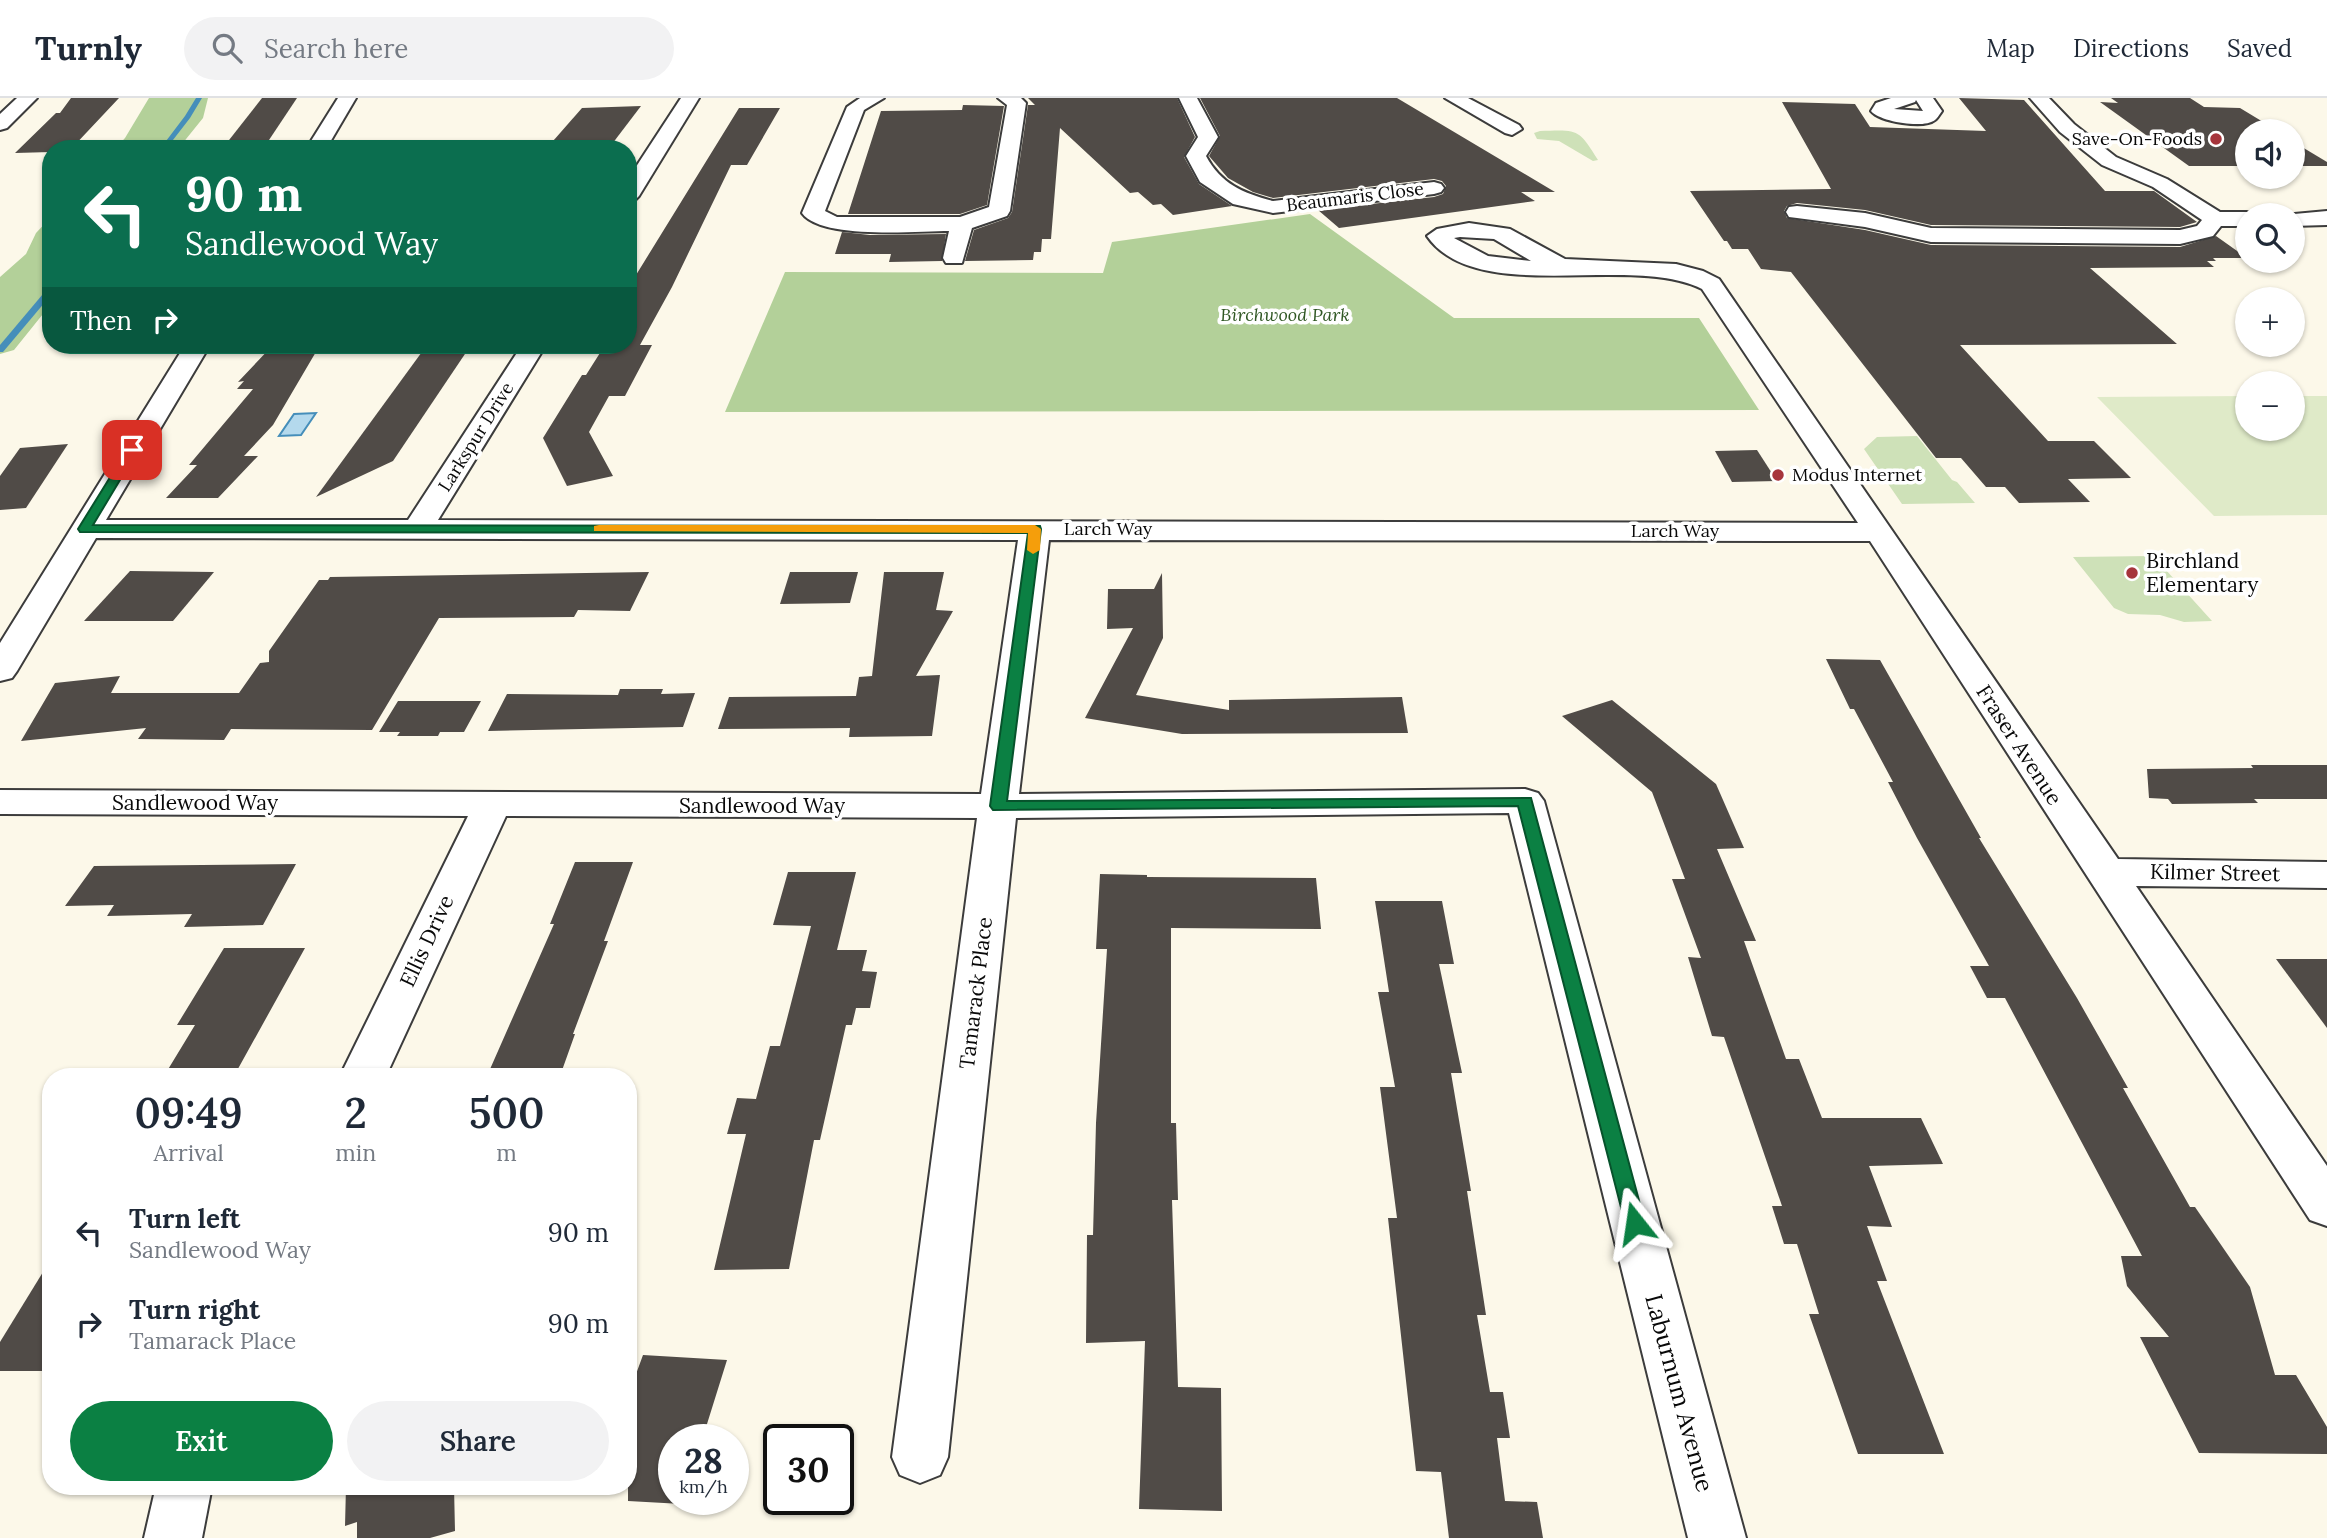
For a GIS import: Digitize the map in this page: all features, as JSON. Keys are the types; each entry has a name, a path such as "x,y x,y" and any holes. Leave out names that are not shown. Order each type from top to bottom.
{"street":[{"path":"0,124 28,98"},
{"path":"321,140 347,98"},
{"path":"637,182 690,98"},
{"path":"875,98 856,107 813,214 824,221 837,224 962,224 999,211 1017,103 1007,98"},
{"name":"Beaumaris Close","path":"1188,98 1208,137 1196,156 1197,161 1208,178 1241,199 1273,207 1434,188"},
{"path":"1454,98 1512,129"},
{"path":"1908,98 1883,107 1880,111 1898,117 1928,117 1933,111 1923,98"},
{"path":"2039,98 2067,128 2109,160 2160,183 2215,219 2235,219"},
{"path":"1797,212 1865,220 1931,235 2180,237 2205,231 2215,219"},
{"path":"2305,219 2327,218"},
{"path":"954,258 962,224"},
{"name":"Fraser Avenue","path":"1565,267 1675,271 1702,278 1711,284 2327,1206"},
{"path":"0,671 192,354"},
{"name":"Larkspur Drive","path":"418,528 528,354"},
{"name":"Larch Way","path":"85,529 1879,532"},
{"name":"Tamarack Place","path":"920,1457 998,806 1035,529"},
{"name":"Sandlewood Way","path":"0,802 998,806 1525,801"},
{"name":"Laburnum Avenue","path":"1525,801 1717,1538"},
{"name":"Ellis Drive","path":"367,1068 492,806"},
{"name":"Kilmer Street","path":"2103,872 2327,875"},
{"path":"173,1538 182,1495"}],"green space":[{"path":"149,98 208,98 203,118 185,140 123,140"},
{"path":"1534,133 1576,133 1598,160 1593,161 1559,141 1537,139"},
{"name":"Birchwood Park","path":"1310,214 1454,318 1699,318 1759,410 725,412 785,272 1103,273 1112,242"},
{"path":"42,227 42,315 14,350 0,354 0,277 26,254"},
{"path":"2235,396 2235,441 2305,441 2305,396 2327,396 2327,515 2214,516 2097,397"},
{"path":"1917,436 1952,480 1957,482 1975,503 1902,504 1864,449 1877,437"},
{"path":"2151,556 2212,621 2184,622 2160,615 2128,614 2114,608 2073,557"}],"water":[{"path":"316,413 301,435 279,436 294,414"}],"building":[{"path":"71,98 119,98 79,140 42,140 42,152 15,153 56,113 60,113"},
{"path":"262,98 297,98 269,140 229,140"},
{"path":"1028,98 1177,98 1195,137 1184,157 1199,184 1232,206 1173,215 1161,204 1153,205 1138,192 1130,193 1060,128 1051,239 1042,239 1041,252 1034,252 1033,260 965,261 974,230 1008,218 1012,212 1028,105 1035,105"},
{"path":"1200,98 1397,98 1555,192 1521,192 1535,201 1339,228 1318,210 1434,197 1443,194 1446,186 1442,181 1434,179 1273,198 1253,192 1228,178 1209,156 1220,136"},
{"path":"1959,98 2024,100 2105,191 2154,191 2197,222 2180,227 1931,225 1865,210 1797,203 1787,206 1784,211 1787,218 1865,230 1931,245 2180,247 2216,236 2235,249 2235,258 2213,258 2216,261 2207,261 2214,267 2090,268 2177,344 1960,345 2048,441 2094,441 2131,478 2068,479 2090,502 2019,503 2005,487 1986,487 1961,458 1936,458 1791,272 1761,269 1748,249 1732,249 1690,191 1831,189 1782,102 1855,104 1870,127 1986,131"},
{"path":"2111,98 2190,98 2204,107 2240,108 2258,119 2235,119 2235,166 2189,166 2100,102 2118,103"},
{"path":"963,105 1004,106 987,205 960,214 848,214 881,111 962,110"},
{"path":"641,106 615,140 554,140 582,108"},
{"path":"739,108 780,108 747,165 731,165 672,287 640,345 652,345 625,396 609,396 589,432 613,476 567,486 543,438 582,375 586,375 599,354 637,354 637,273"},
{"path":"2305,149 2327,162 2327,166 2305,166"},
{"path":"842,232 870,235 946,234 942,261 889,262 891,254 835,254"},
{"path":"264,354 315,354 273,425 244,456 258,456 218,498 166,498 197,465 189,465 253,389 237,389 244,381 238,382"},
{"path":"420,354 465,354 393,461 316,497"},
{"path":"68,444 26,508 0,510 0,476 20,448"},
{"path":"1757,450 1777,481 1732,482 1715,451"},
{"path":"130,571 214,572 173,621 84,621"},
{"path":"649,572 630,611 578,610 574,617 439,618 372,730 231,729 224,740 138,739 146,728 21,741 55,683 120,676 111,693 239,693 260,663 269,662 269,651 319,580 328,580 330,577"},
{"path":"790,572 858,572 850,603 780,604"},
{"path":"884,572 944,572 936,610 953,611 916,676 940,675 932,736 849,737 850,728 718,729 729,697 856,696 859,677 872,676"},
{"path":"1162,573 1163,638 1136,695 1229,710 1229,700 1402,697 1408,733 1182,734 1085,718 1133,628 1107,629 1108,589 1154,589"},
{"path":"1826,659 1880,660 1979,838 2077,998 2128,1088 2123,1088 2190,1207 2195,1207 2250,1287 2275,1375 2296,1375 2327,1427 2327,1454 2199,1453 2140,1337 2169,1337 2127,1286 2121,1256 2142,1256 2005,998 1987,998 1970,966 1989,966 1917,838 1888,782 1893,782 1854,709 1850,709"},
{"path":"620,689 663,689 661,694 695,693 683,727 488,731 507,694 618,695"},
{"path":"1612,700 1716,784 1744,848 1717,849 1756,941 1744,941 1786,1059 1799,1059 1822,1118 1921,1118 1943,1164 1869,1166 1892,1227 1867,1226 1887,1281 1877,1281 1944,1454 1858,1454 1809,1314 1819,1314 1797,1244 1784,1244 1772,1206 1782,1206 1724,1037 1712,1036 1688,957 1701,958 1672,879 1685,879 1652,792 1562,716"},
{"path":"398,701 481,701 464,732 440,732 438,736 397,736 400,732 379,732"},
{"path":"2251,765 2327,765 2327,799 2254,799 2258,803 2172,804 2168,799 2149,798 2147,769 2253,768"},
{"path":"575,862 633,862 563,1068 491,1068 554,924 550,924"},
{"path":"296,864 263,925 184,927 192,914 107,916 114,905 65,906 94,866"},
{"path":"788,872 856,872 837,950 867,950 862,971 877,972 870,1008 856,1008 852,1025 846,1025 820,1140 814,1140 789,1269 714,1270 746,1134 727,1134 737,1098 756,1099 770,1046 780,1046 811,926 773,925"},
{"path":"1100,874 1147,877 1316,878 1321,929 1171,928 1171,1123 1176,1123 1178,1200 1172,1200 1178,1387 1221,1388 1222,1511 1139,1509 1145,1341 1086,1343 1087,1235 1093,1235 1096,1123 1107,949 1096,949"},
{"path":"1375,901 1442,901 1454,964 1439,964 1462,1073 1451,1073 1471,1191 1467,1191 1486,1315 1477,1315 1490,1392 1503,1392 1510,1438 1497,1438 1505,1501 1537,1502 1543,1538 1449,1538 1441,1472 1416,1471 1388,1218 1397,1218 1380,1087 1395,1087 1378,992 1389,992"},
{"path":"224,948 305,948 238,1068 169,1068 195,1025 177,1025"},
{"path":"2276,959 2327,959 2327,1028"},
{"path":"42,1274 42,1371 0,1371 0,1342"},
{"path":"643,1355 727,1360 707,1424 658,1424 658,1503 628,1501 628,1495 637,1495 637,1371"},
{"path":"346,1495 454,1495 455,1531 430,1538 357,1538 357,1522 345,1526"}],"waterway":[{"path":"170,140 199,98"},
{"path":"0,350 42,301"}],"slow traffic":[{"path":"599,528 1035,529 1033,550"}],"place":[{"name":"Save-On-Foods","path":"2216,139"},
{"name":"Modus Internet","path":"1778,475"},
{"name":"Birchland Elementary","path":"2132,573"}],"route":[{"path":"132,450 85,529 1035,529 998,806 1525,801 1635,1223"}]}
